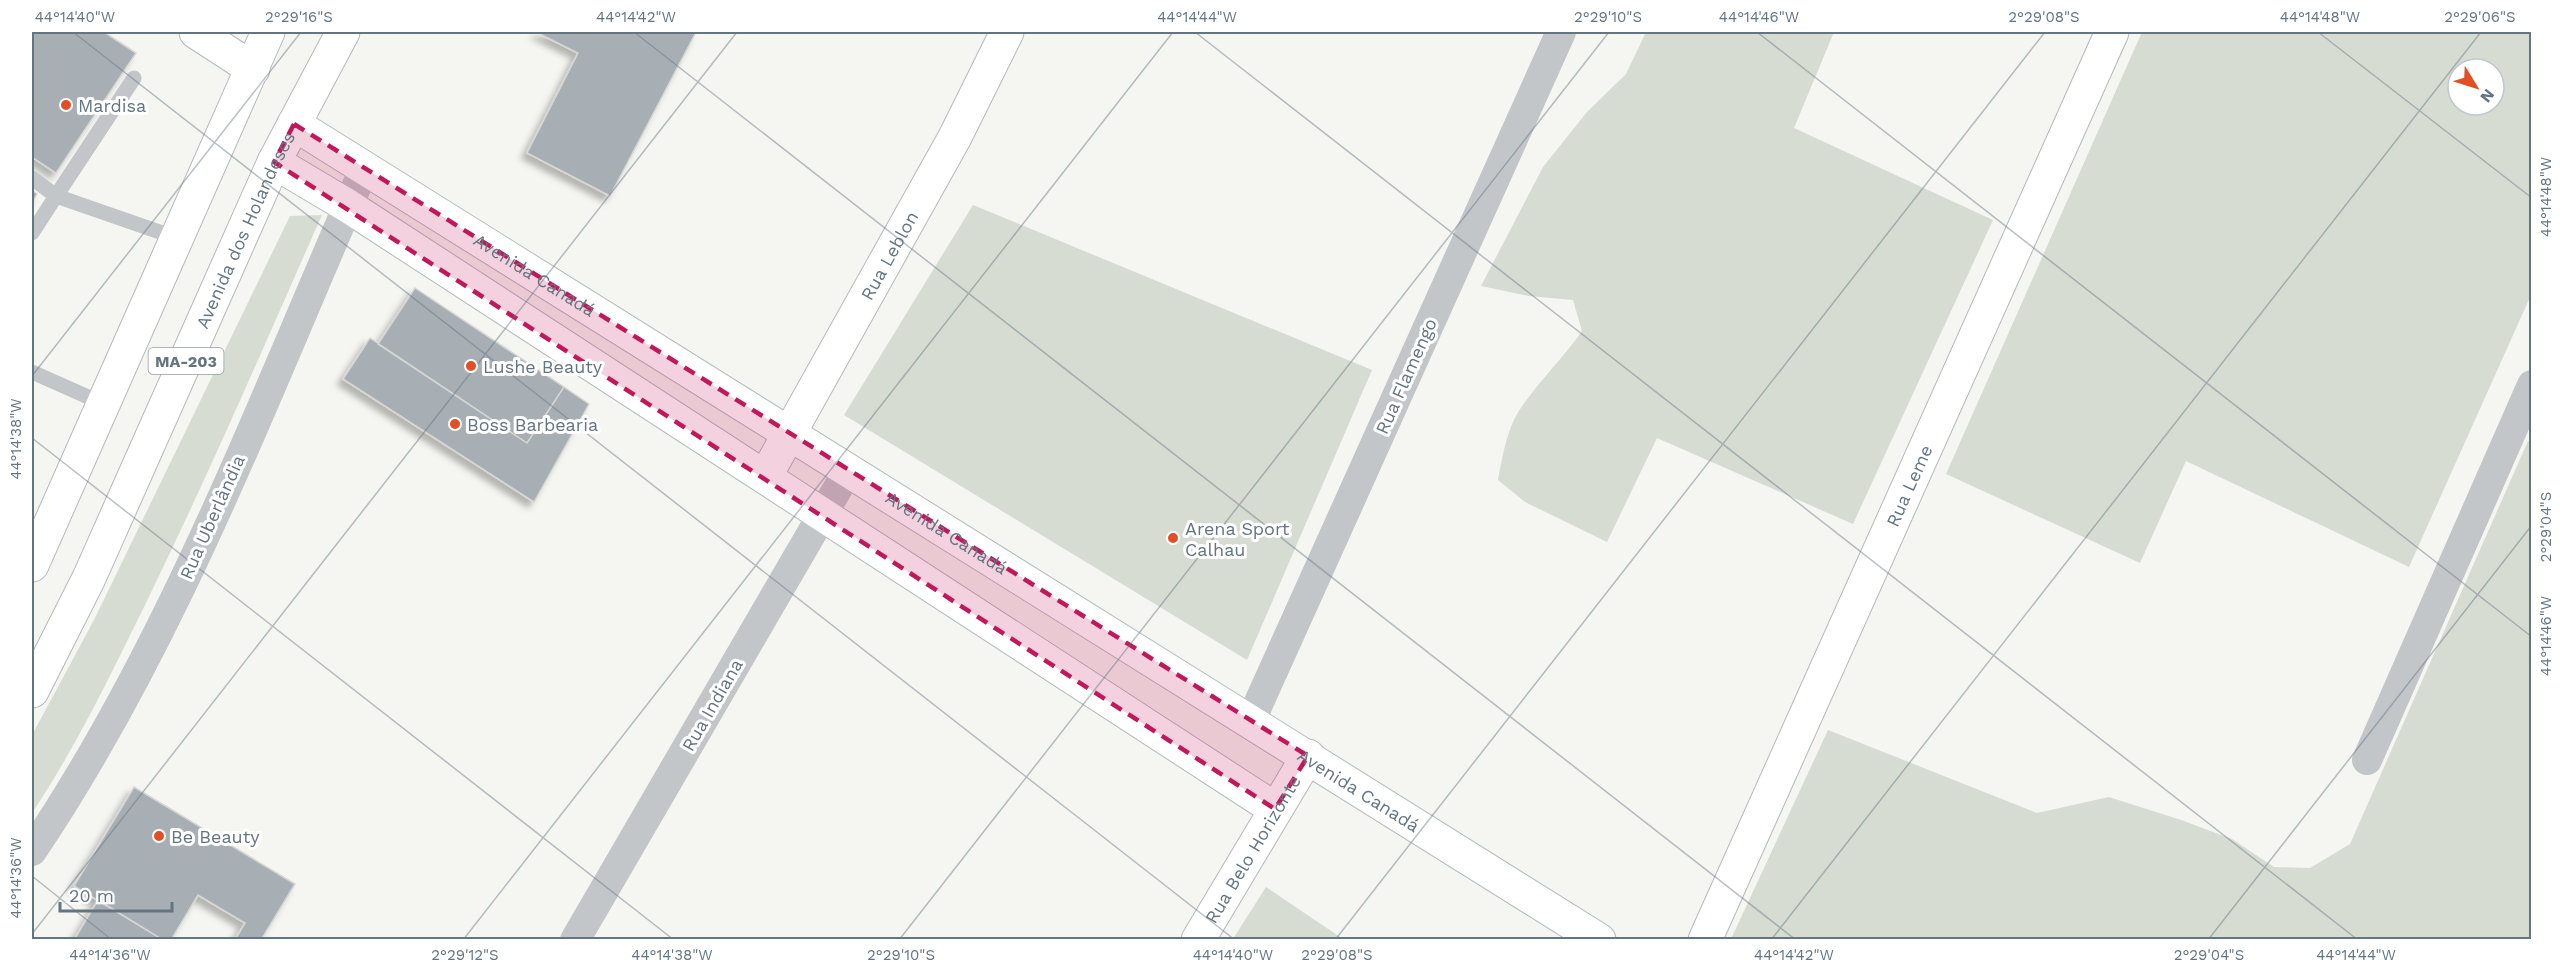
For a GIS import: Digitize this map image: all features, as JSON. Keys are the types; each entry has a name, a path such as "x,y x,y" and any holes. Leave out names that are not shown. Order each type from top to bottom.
{"street":[{"path":"196,32 253,69"},
{"name":"MA-203","path":"33,559 268,32"},
{"name":"Avenida dos Holandeses","path":"32,691 89,578 274,162 343,32"},
{"name":"Rua Leblon","path":"765,477 955,137 1007,32"},
{"name":"Rua Flamengo","path":"1251,720 1561,32"},
{"name":"Rua Leme","path":"1705,939 2112,32"},
{"name":"Avenida Canadá","path":"294,124 1599,939"},
{"path":"274,162 348,206 1275,809"},
{"name":"Rua Uberlândia","path":"32,851 113,719 174,602 365,167"},
{"path":"2367,760 2532,385"},
{"name":"Rua Indiana","path":"575,939 849,470"},
{"name":"Rua Belo Horizonte","path":"1197,939 1308,756"}],"lane":[{"path":"32,233 134,78"},
{"path":"32,178 56,196 177,238"},
{"path":"32,372 104,404"}],"highlighted area":[{"path":"294,124 1308,756 1275,809 274,162"}],"shaded area":[{"path":"1646,32 1834,32 1794,128 1993,220 1853,524 1657,438 1607,542 1525,502 1498,480 1506,441 1518,413 1582,331 1573,300 1529,296 1481,286 1543,167 1587,112 1626,74"},
{"path":"2142,32 2531,32 2531,295 2409,567 2186,461 2140,563 1946,474"},
{"name":"Arena Sport Calhau","path":"973,205 1372,370 1247,660 844,415"},
{"path":"322,215 213,461 144,607 77,738 32,813 32,735 94,620 290,216"},
{"path":"2528,441 2532,443 2531,939 1731,939 1828,730 2037,813 2109,797 2232,839 2274,867 2310,868 2350,844"},
{"path":"1266,887 1343,939 1233,939"}],"building":[{"name":"Mardisa","path":"32,32 104,32 136,53 56,173 32,157"},
{"path":"536,32 696,32 610,196 527,153 578,53"},
{"path":"32,190 37,194 32,203"},
{"name":"Lushe Beauty","path":"415,288 564,387 527,443 378,344"},
{"name":"Boss Barbearia","path":"370,338 527,443 564,387 589,404 534,502 343,379"},
{"name":"Be Beauty","path":"134,787 295,884 261,940 235,940 245,923 198,895 171,940 163,940 74,886"},
{"path":"98,900 163,940 74,940"}],"place":[{"name":"Mardisa","path":"66,105"},
{"name":"Lushe Beauty","path":"471,366"},
{"name":"Boss Barbearia","path":"455,424"},
{"name":"Arena Sport Calhau","path":"1173,538"},
{"name":"Be Beauty","path":"159,836"}]}
